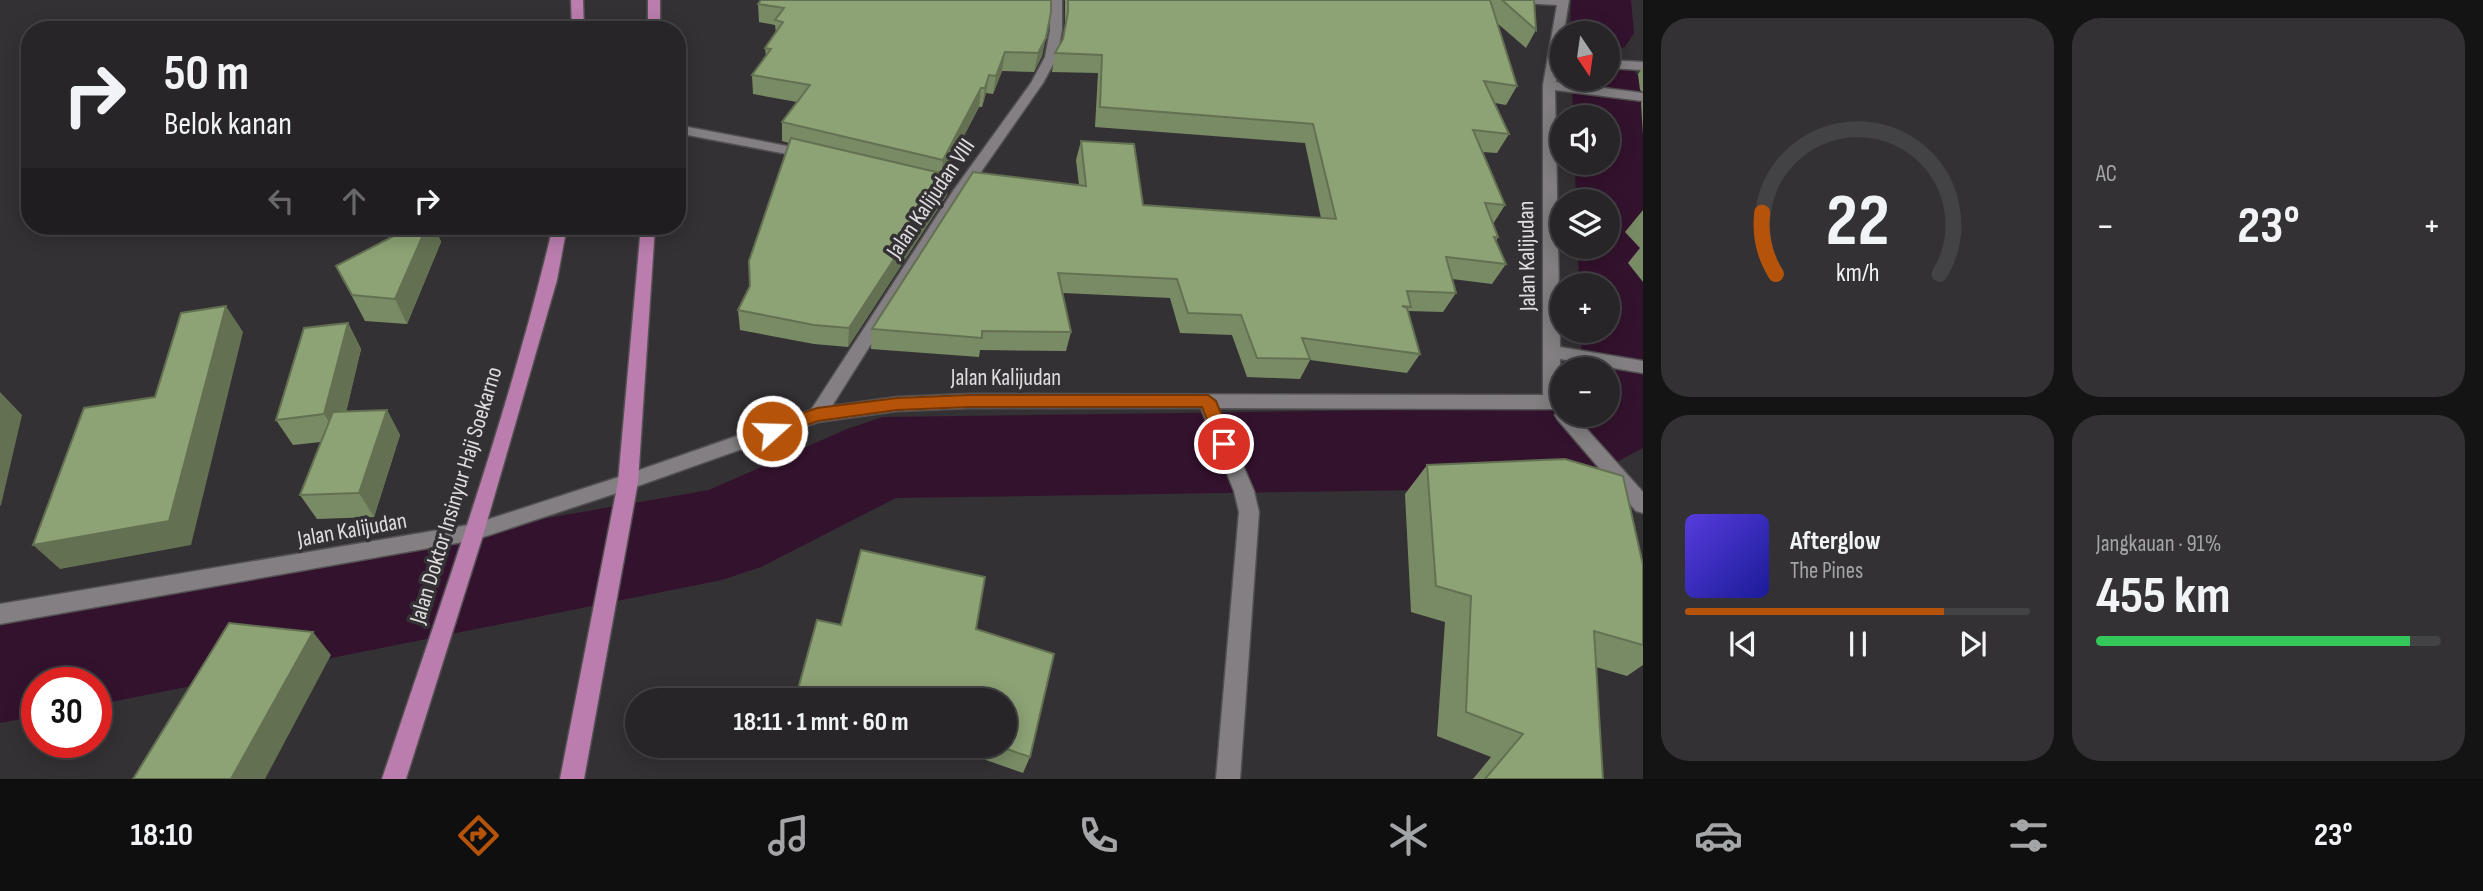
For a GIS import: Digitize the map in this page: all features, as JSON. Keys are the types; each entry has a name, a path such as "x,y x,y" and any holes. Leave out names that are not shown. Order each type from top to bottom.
{"main road":[{"path":"577,0 578,21"},
{"path":"654,0 654,21"},
{"name":"Jalan Doktor Insinyur Haji Soekarno","path":"394,779 474,532 549,280 557,235"},
{"path":"572,779 628,482 647,235"}],"street":[{"name":"Jalan Kalijudan VIII","path":"817,415 953,189 1037,83 1051,57 1056,30 1056,0"},
{"path":"1524,0 1562,1"},
{"name":"Jalan Kalijudan","path":"1561,21 1562,1"},
{"path":"1620,65 1639,67"},
{"path":"1549,85 1637,98"},
{"name":"Jalan Kalijudan","path":"1549,85 1553,357"},
{"path":"686,130 762,143 828,159"},
{"path":"1552,352 1643,367"},
{"name":"Jalan Kalijudan","path":"0,614 474,532 628,482 817,415 897,404 969,401 1208,401 1550,413"},
{"path":"1208,401 1249,512 1228,779"},
{"path":"1575,427 1643,505"}],"building":[{"path":"761,0 1051,0 1051,12 1046,38 1038,53 1005,52 996,76 989,75 985,88 981,88 943,160 782,122 810,85 752,75 771,49 765,48 783,22 775,20 784,8 758,4"},
{"path":"1068,0 1490,0 1517,86 1484,81 1509,134 1473,130 1505,205 1485,203 1498,237 1494,237 1506,264 1446,257 1456,293 1407,291 1411,307 1402,306 1407,308 1420,354 1302,338 1310,359 1257,358 1241,315 1188,313 1177,279 1058,273 1071,332 982,331 982,338 872,329 973,172 1086,186 1081,141 1134,144 1143,205 1336,219 1313,124 1100,107 1102,55 1055,53 1063,39"},
{"path":"1502,0 1534,0 1536,30"},
{"path":"791,138 949,175 849,328 814,325 738,310 750,286 749,261"},
{"path":"396,235 423,235 395,299 352,295 336,266"},
{"path":"226,306 169,521 33,545 84,408 155,397 181,313"},
{"path":"348,323 324,414 276,420 304,328"},
{"path":"387,410 359,493 300,495 333,412"},
{"path":"1565,459 1623,476 1643,565 1643,645 1594,631 1603,779 1485,779 1523,734 1466,712 1471,596 1436,586 1427,465"},
{"path":"861,550 985,577 976,629 1054,654 1030,757 1017,753 1017,688 798,688 817,620 841,625"},
{"path":"229,623 313,632 231,779 133,779"}],"waterway":[{"path":"1601,0 1602,21"},
{"path":"1607,91 1614,189"},
{"path":"1620,209 1643,208"},
{"path":"0,666 218,629 722,534 883,458 1554,448 1633,409 1620,256"}],"route":[{"path":"772,431 817,415 897,404 969,401 1208,401 1224,444"}]}
